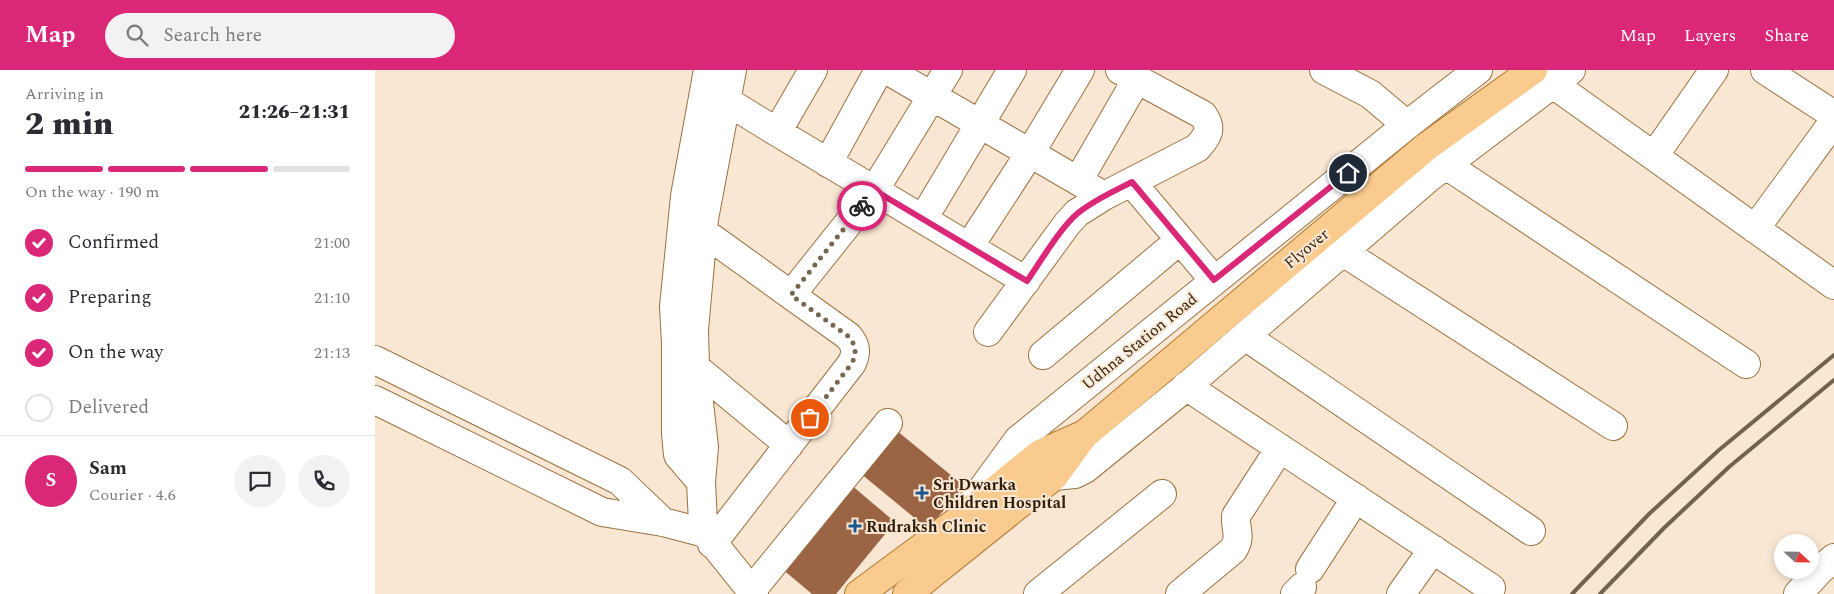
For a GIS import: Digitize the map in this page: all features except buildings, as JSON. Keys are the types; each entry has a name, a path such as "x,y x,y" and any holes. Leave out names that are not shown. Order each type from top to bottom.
{"main road":[{"name":"Flyover","path":"1094,427 1426,147 1552,75"},
{"path":"907,594 1055,476 1094,427"},
{"path":"859,594 959,520 1041,454 1094,427"}],"street":[{"path":"701,482 678,455 676,433 675,307 685,196 708,70"},
{"path":"732,70 702,231 694,330 695,367 704,447 701,482 703,523 709,538 753,592 888,423"},
{"path":"777,132 813,70"},
{"path":"828,163 879,70"},
{"path":"887,70 1104,196"},
{"path":"791,295 874,190 948,70"},
{"path":"923,219 1012,70"},
{"path":"969,247 1030,154 1080,70"},
{"name":"Udhna Station Road","path":"959,520 1018,440 1407,125 1479,70"},
{"path":"1654,156 1714,70"},
{"path":"1765,70 1834,114"},
{"path":"1338,73 1370,94 1407,125"},
{"path":"988,332 1077,213 1104,196 1197,148 1209,131 1209,124 1203,115 1129,74 1078,181"},
{"path":"1055,476 1075,474 1085,469 1186,386 1552,75 1654,156 1834,285"},
{"path":"725,100 1027,281"},
{"path":"1755,228 1834,121"},
{"path":"1446,165 1746,364"},
{"path":"1132,182 1214,280"},
{"path":"702,231 848,336 854,343 856,355 852,363 789,445 709,538"},
{"path":"1043,355 1181,240"},
{"path":"1343,252 1613,426"},
{"path":"1245,336 1531,531"},
{"path":"375,360 620,481 663,522"},
{"path":"695,367 789,445"},
{"path":"1186,386 1491,588"},
{"path":"375,400 602,512 663,522 709,538"},
{"path":"1180,594 1233,550 1238,542 1239,535 1235,526 1236,516 1280,448"},
{"path":"1038,594 1161,494"},
{"path":"1302,583 1356,498"},
{"path":"1401,594 1433,549"},
{"path":"1799,594 1819,571 1834,558"}],"railway":[{"path":"1572,594 1649,514 1719,450 1834,355"},
{"path":"1600,594 1664,528 1729,467 1834,380"}],"way so far":[{"path":"810,418 852,363 856,355 856,349 848,336 791,295 862,206"}],"place":[{"name":"Sri Dwarka Children Hospital","path":"922,493"},
{"name":"Rudraksh Clinic","path":"855,526"}],"route":[{"path":"862,206 874,190 1027,281 1067,224 1077,213 1104,196 1132,182 1214,280 1348,173"}]}
